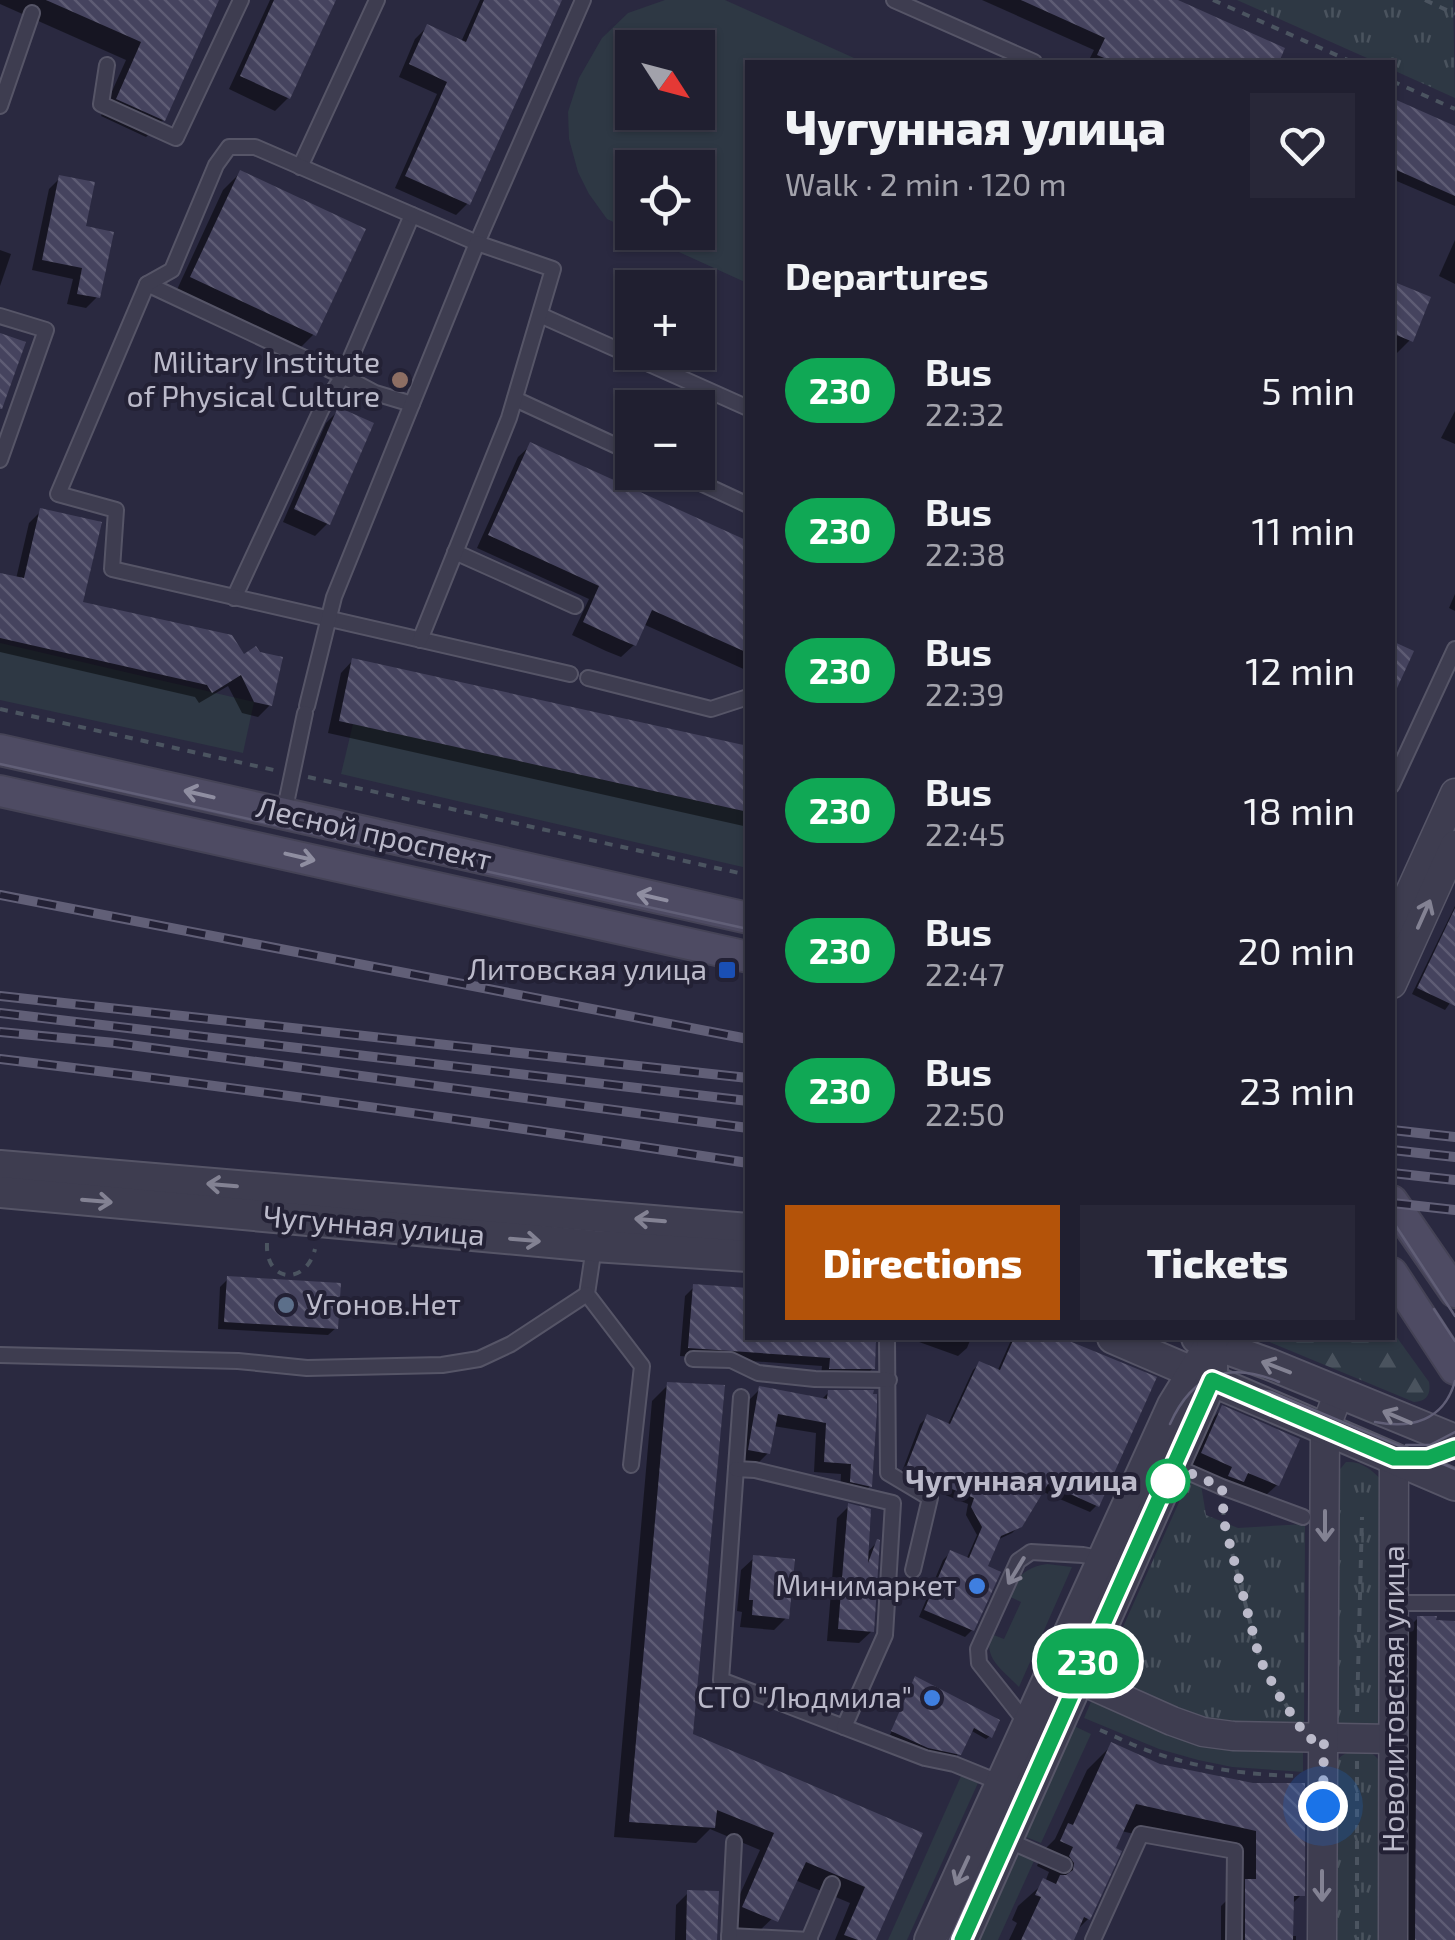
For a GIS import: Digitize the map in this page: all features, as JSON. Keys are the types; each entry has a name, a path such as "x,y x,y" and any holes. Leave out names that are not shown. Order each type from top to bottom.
{"main road":[{"name":"Лесной проспект","path":"0,750 745,917"},
{"name":"Лесной проспект","path":"0,791 745,956"},
{"path":"601,924 609,887"},
{"path":"1395,1205 1455,1292"},
{"path":"1395,1279 1455,1370"}],"street":[{"path":"1395,976 1449,841 1455,793"},
{"path":"1395,927 1449,841"},
{"name":"Чугунная улица","path":"0,1166 594,1231 745,1256"},
{"name":"Чугунная улица","path":"0,1192 594,1231 745,1229"},
{"path":"1118,1340 1455,1484"},
{"path":"962,1940 995,1835 1162,1461 1173,1404 1202,1376 1207,1340"},
{"path":"1209,1340 1455,1440"},
{"path":"1322,1940 1316,1739 1325,1429 1339,1392"},
{"path":"1394,1458 1428,1458 1455,1448"},
{"name":"Новолитовская улица","path":"1393,1940 1394,1458"},
{"path":"1067,1674 1203,1732 1393,1739"},
{"path":"930,1940 995,1835 1002,1783 1029,1725 1067,1674"}],"lane":[{"path":"107,65 101,104 176,138 240,0"},
{"path":"300,167 377,0"},
{"path":"284,814 326,620 478,243 583,0"},
{"path":"894,0 1029,60"},
{"path":"0,106 32,13"},
{"path":"420,640 514,399 553,269 478,243 255,148 228,147 216,165 172,270 148,284 58,494 116,510 112,569 326,620 570,674"},
{"path":"234,598 322,408 344,376 412,215"},
{"path":"148,284 376,393 412,404"},
{"path":"540,315 745,407"},
{"path":"0,316 46,330 0,460"},
{"path":"514,399 615,444"},
{"path":"715,490 745,504"},
{"path":"455,552 575,606"},
{"path":"1395,779 1455,649"},
{"path":"588,678 711,708 745,697"},
{"path":"594,1231 587,1294 642,1366 631,1466"},
{"path":"0,1355 238,1361 307,1368 442,1365 478,1359 511,1344 587,1294"},
{"path":"887,1340 888,1472 930,1498 913,1570"},
{"path":"693,1358 731,1360 758,1373 796,1378 888,1380"},
{"path":"741,1397 722,1680 925,1758 954,1764 1002,1783"},
{"path":"1162,1461 1304,1517"},
{"path":"736,1469 755,1470 892,1503 885,1635 844,1727"},
{"path":"1029,1725 979,1663 978,1649 1018,1561 1031,1552 1115,1565"},
{"path":"1394,1603 1455,1603"},
{"path":"1093,1940 1141,1834 1236,1851 1234,1940"},
{"path":"995,1835 1064,1865"},
{"path":"734,1842 729,1938 810,1940 832,1884"}],"path":[{"path":"1213,0 1348,60"},
{"path":"1425,0 1455,14"},
{"path":"1395,82 1455,109"},
{"path":"0,708 242,763"},
{"path":"345,785 745,874"},
{"path":"267,1240 271,1266 278,1273 288,1274 306,1270 312,1262 316,1234"},
{"path":"1222,1487 1224,1522 1260,1660 1280,1697 1316,1739"},
{"path":"1349,1516 1372,1517"},
{"path":"1357,1712 1362,1517"},
{"path":"1100,1730 1157,1754 1196,1764 1268,1775 1308,1776"},
{"path":"1357,1752 1357,1940"}],"green space":[{"path":"665,0 725,0 859,60 745,60 745,282 674,250 715,250 715,150 615,150 615,223 607,219 578,172 569,139 568,112 579,78 602,38 628,13"},
{"path":"1237,0 1453,0 1455,98 1395,71 1395,60 1372,60"},
{"path":"0,643 254,702 243,753 0,700"},
{"path":"353,724 745,812 745,868 341,774"},
{"path":"1395,1335 1429,1382 1429,1393 1414,1402 1265,1340 1395,1340"},
{"path":"1346,1462 1365,1466 1381,1480 1381,1722 1375,1729 1341,1727 1337,1722 1337,1473"},
{"path":"1189,1480 1201,1485 1206,1515 1238,1528 1305,1524 1304,1730 1215,1726 1101,1676"},
{"path":"1047,1564 1072,1567 1019,1687 992,1657 991,1634 1004,1639 1021,1602 1008,1596 1018,1578 1027,1570"},
{"path":"1093,1697 1303,1750 1303,1772 1232,1767 1159,1749 1084,1718"},
{"path":"1070,1724 1091,1734 1041,1843 1026,1837 1039,1809 1035,1802"},
{"path":"1365,1751 1376,1757 1382,1768 1381,1940 1334,1940 1335,1765 1343,1755"},
{"path":"961,1776 978,1783 907,1940 888,1940"},
{"path":"1019,1854 1034,1861 998,1940 979,1940"}],"building":[{"path":"46,0 219,0 165,121 116,99 141,42"},
{"path":"274,0 336,0 290,99 240,76"},
{"path":"484,0 562,0 470,205 405,176 447,82 409,64 427,24 466,42"},
{"path":"1021,0 1178,0 1285,48 1280,60 1109,60 1097,55 1105,38"},
{"path":"1395,99 1455,126 1455,196 1395,169"},
{"path":"240,170 366,229 316,336 190,277"},
{"path":"59,175 95,182 86,226 114,232 100,298 77,294 82,268 42,260"},
{"path":"1395,282 1431,297 1413,342 1395,334"},
{"path":"0,333 26,342 2,409 0,409"},
{"path":"338,407 374,423 330,525 294,509"},
{"path":"530,442 615,481 615,490 636,490 745,540 745,652 652,610 636,646 619,639 583,622 599,586 488,535"},
{"path":"40,508 102,522 83,602 232,635 244,654 256,646 260,652 283,657 272,706 254,702 241,675 212,693 207,685 0,638 0,573 24,578"},
{"path":"1395,642 1414,651 1395,692"},
{"path":"352,658 745,745 745,811 339,721"},
{"path":"1455,908 1455,1006 1417,988"},
{"path":"227,1276 341,1283 338,1329 224,1322"},
{"path":"693,1284 745,1288 745,1340 876,1340 875,1369 829,1369 830,1358 688,1348"},
{"path":"1013,1340 1067,1340 1157,1377 1099,1507 1048,1484 1022,1527 1001,1536 988,1566 1001,1572 974,1631 924,1610 950,1550 969,1558 982,1527 971,1507 974,1498 905,1470 927,1414 950,1424 979,1361 1000,1370"},
{"path":"667,1382 725,1385 693,1734 923,1833 876,1940 844,1935 865,1887 806,1862 778,1922 742,1907 774,1833 717,1810 715,1828 629,1822"},
{"path":"759,1386 827,1399 828,1390 874,1390 877,1409 872,1487 850,1482 851,1464 824,1462 826,1423 778,1414 770,1454 748,1450"},
{"path":"1222,1405 1300,1439 1279,1486 1248,1473 1244,1482 1228,1476 1232,1467 1201,1453"},
{"path":"848,1503 871,1509 868,1563 877,1539 880,1540 874,1632 838,1629"},
{"path":"753,1555 795,1559 789,1619 752,1615 753,1600 749,1600"},
{"path":"1417,1616 1455,1621 1455,1940 1415,1940"},
{"name":"СТО \"Людмила\"","path":"915,1676 1000,1720 992,1738 974,1728 961,1755 928,1748 891,1731"},
{"path":"1111,1742 1160,1764 1253,1783 1305,1783 1305,1896 1294,1896 1293,1940 1245,1940 1245,1879 1256,1879 1256,1831 1136,1804 1116,1848 1122,1851 1090,1920 1084,1917 1074,1940 1021,1940 1041,1897 1035,1895 1043,1878 1056,1884 1060,1875 1073,1870 1069,1856 1073,1847 1060,1841 1068,1823 1073,1825"},
{"path":"687,1890 719,1891 717,1940 686,1940"}],"tram line":[{"path":"0,764 745,928"},
{"path":"1395,1225 1455,1316"},
{"path":"1434,1309 1455,1341"},
{"path":"1170,1424 1190,1393 1214,1376 1244,1373 1279,1382"},
{"path":"1375,1422 1401,1424 1424,1419 1443,1405 1455,1381"},
{"path":"950,1940 1184,1426 1201,1405 1221,1392 1271,1392 1455,1469"},
{"path":"1406,1445 1430,1445 1455,1432"}],"railway":[{"path":"0,895 745,1038"},
{"path":"0,996 745,1078"},
{"path":"0,1013 745,1101"},
{"path":"0,1032 115,1043 745,1128"},
{"path":"0,1059 745,1163"},
{"path":"1395,1130 1455,1137"},
{"path":"1395,1150 1455,1157"},
{"path":"1395,1173 1455,1180"},
{"path":"1395,1203 1455,1210"}],"bus line":[{"name":"230","path":"962,1940 1212,1380 1394,1458 1428,1458 1455,1448"}],"place":[{"name":"Military Institute of Physical Culture","path":"400,380"},
{"name":"Литовская улица","path":"727,970"},
{"name":"Угонов.Нет","path":"286,1305"},
{"name":"Чугунная улица","path":"1168,1481"},
{"name":"Минимаркет","path":"977,1586"},
{"name":"СТО \"Людмила\"","path":"932,1698"}],"route":[{"path":"1168,1481 1174,1466 1222,1487 1224,1522 1260,1660 1308,1739 1324,1739 1323,1806"}]}
